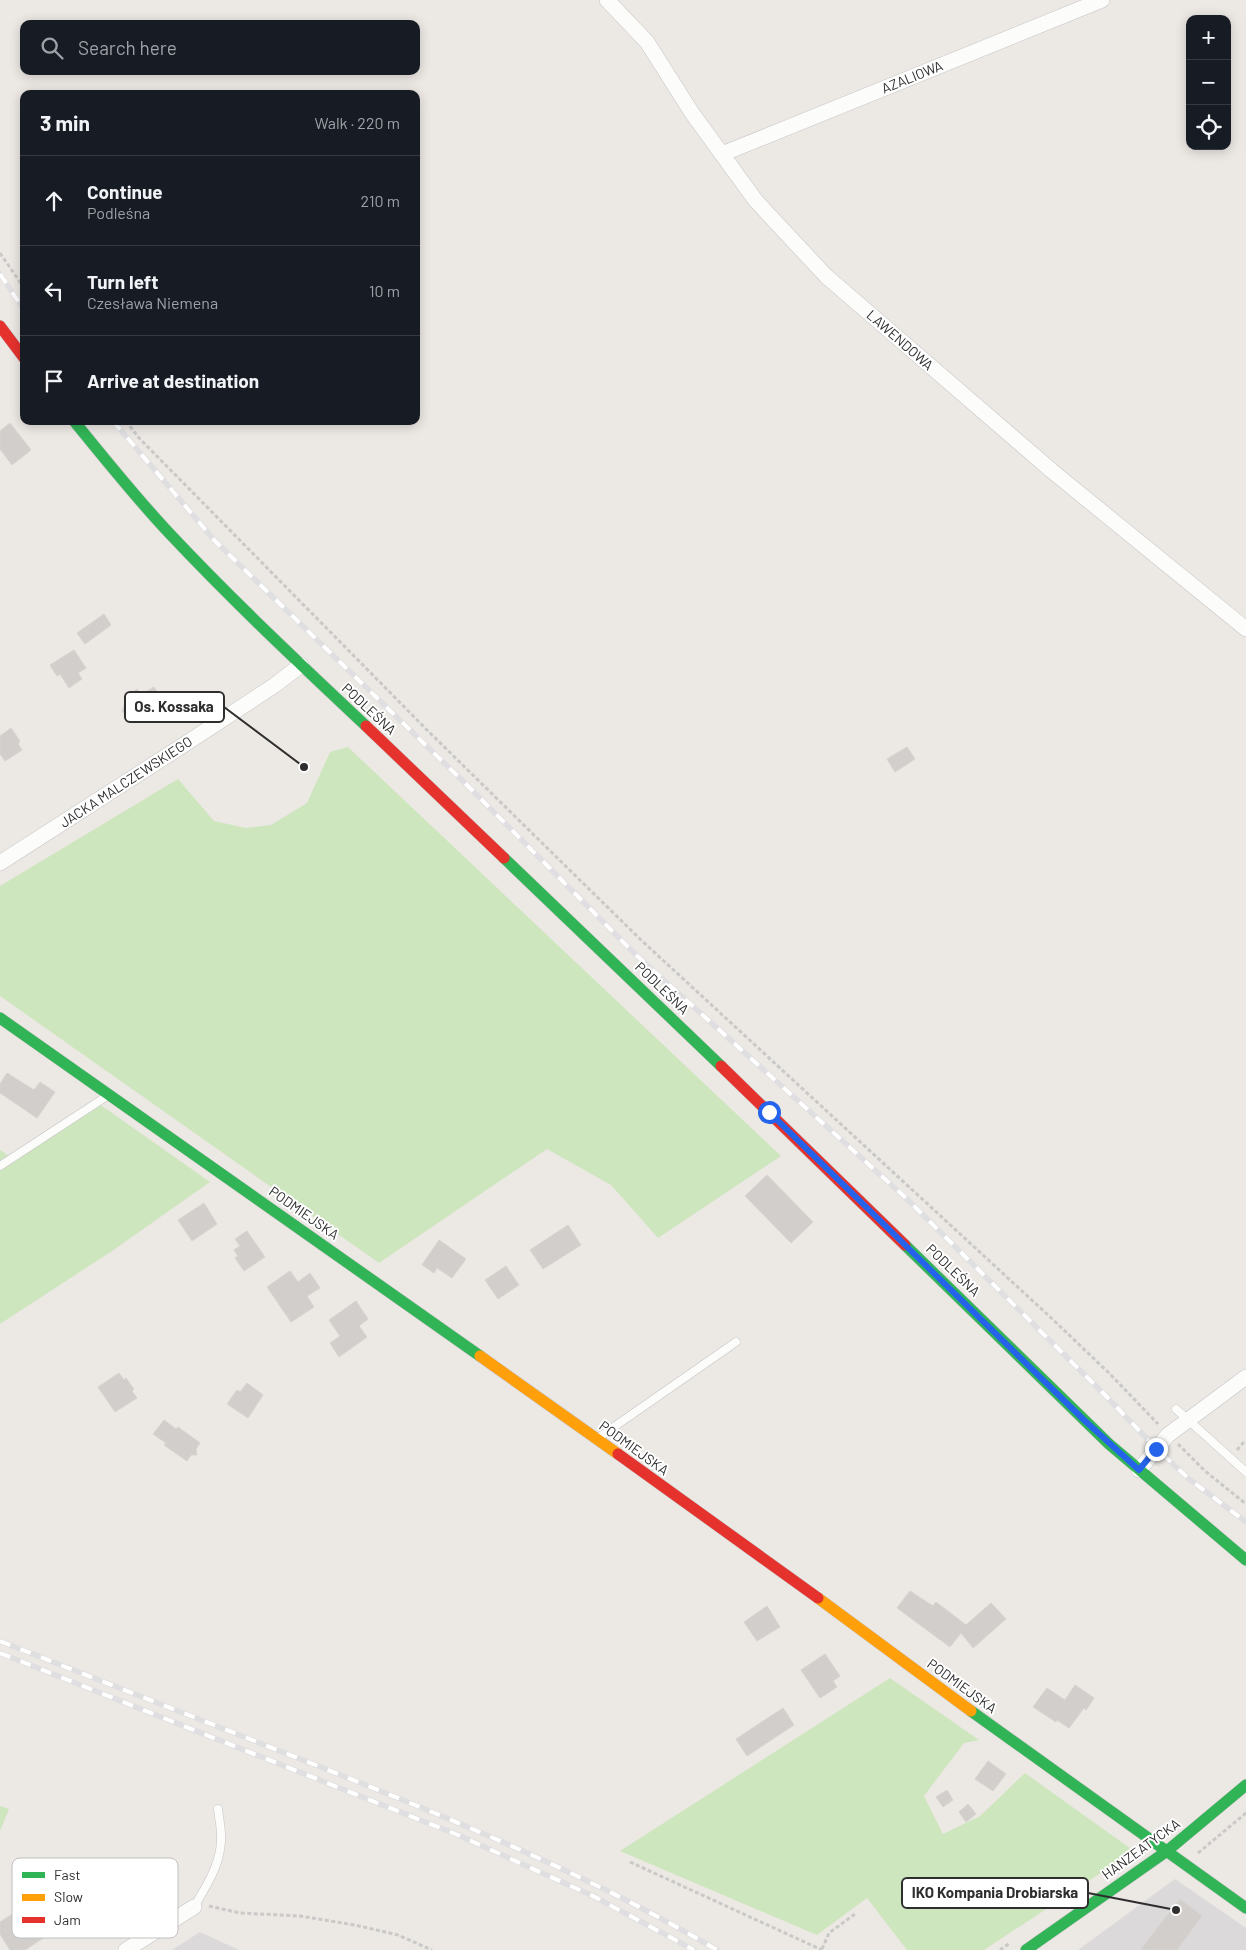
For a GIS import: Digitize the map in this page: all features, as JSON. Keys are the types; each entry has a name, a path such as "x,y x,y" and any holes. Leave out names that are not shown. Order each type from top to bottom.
{"street":[{"name":"LAWENDOWA","path":"608,0 647,42 692,113 756,201 826,276 1052,471 1246,630"},
{"name":"AZALIOWA","path":"722,154 1102,0"},
{"path":"0,326 20,353"},
{"name":"PODLEŚNA","path":"77,425 170,534 301,665 668,1014 1097,1432 1246,1560"},
{"name":"JACKA MALCZEWSKIEGO","path":"0,862 190,741 275,685 301,665"},
{"name":"PODMIEJSKA","path":"0,1018 426,1317 779,1569 963,1705 1246,1908"},
{"path":"1139,1470 1168,1434 1246,1377"},
{"name":"HANZEATYCKA","path":"1026,1950 1167,1851 1246,1785"},
{"path":"178,1917 194,1907"},
{"path":"126,1950 145,1938"}],"lane":[{"path":"0,1166 109,1096"},
{"path":"596,1439 736,1342"},
{"path":"1176,1409 1246,1472"},
{"path":"194,1907 212,1877 220,1852 222,1839 218,1809"}],"path":[{"path":"0,253 20,282"},
{"path":"129,425 252,554 427,730 641,940 1047,1314 1109,1373 1206,1471 1246,1504"},
{"path":"1236,1450 1243,1443 1246,1445"},
{"path":"1231,1445 1241,1455"},
{"path":"630,1862 822,1950 829,1933 855,1914"},
{"path":"194,1907 207,1906 240,1913 300,1916 356,1925 398,1935 432,1950"}],"shaded area":[{"path":"1175,1879 1246,1928 1246,1950 1078,1950"},
{"path":"200,1932 239,1950 172,1950"}],"green space":[{"path":"348,747 781,1156 658,1238 611,1185 547,1149 379,1263 0,996 0,886 178,779 214,821 246,828 271,825 307,803 330,752"},
{"path":"95,1101 210,1182 112,1251 0,1324 0,1150 9,1156"},
{"path":"890,1678 979,1740 964,1743 924,1796 943,1834 980,1816 1025,1773 1134,1851 984,1950 907,1950 867,1898 817,1935 620,1851"},
{"path":"0,1806 9,1809 0,1831"}],"building":[{"path":"10,423 31,450 12,465 0,449 0,431"},
{"path":"104,614 111,625 85,644 77,633"},
{"path":"74,650 86,668 78,673 82,679 69,688 60,674 57,676 50,665"},
{"path":"154,687 162,700 150,708 150,710 134,720 129,714 122,712 127,696 137,689 141,695"},
{"path":"11,728 20,741 18,744 22,750 5,761 0,754 0,736"},
{"path":"907,747 915,759 895,772 887,759"},
{"path":"7,1073 34,1090 40,1082 55,1092 37,1118 0,1093 0,1084"},
{"path":"767,1175 813,1222 791,1243 745,1196"},
{"path":"204,1203 217,1224 192,1241 178,1220"},
{"path":"568,1225 581,1245 543,1269 530,1250"},
{"path":"247,1231 265,1257 244,1271 235,1258 238,1256 234,1250 240,1246 235,1239"},
{"path":"439,1240 466,1259 452,1278 437,1268 434,1273 422,1265"},
{"path":"506,1266 519,1285 498,1299 485,1280"},
{"path":"290,1271 298,1282 310,1273 320,1288 307,1296 314,1307 291,1322 267,1287"},
{"path":"356,1301 368,1319 359,1326 367,1337 339,1357 330,1343 340,1336 329,1320"},
{"path":"119,1373 124,1380 126,1378 134,1389 132,1391 137,1398 115,1412 98,1387"},
{"path":"247,1383 263,1395 248,1418 227,1404 237,1390 240,1392"},
{"path":"164,1420 176,1429 178,1427 200,1443 196,1449 197,1455 191,1455 187,1461 164,1445 166,1443 153,1434"},
{"path":"910,1591 933,1606 936,1602 966,1625 991,1603 1006,1619 973,1648 961,1633 950,1647 897,1608"},
{"path":"767,1606 780,1627 757,1641 744,1622"},
{"path":"825,1654 840,1676 833,1681 837,1687 820,1698 801,1670"},
{"path":"1075,1685 1094,1698 1086,1710 1084,1708 1069,1728 1033,1707 1047,1688 1065,1700"},
{"path":"783,1708 794,1725 747,1756 736,1739"},
{"path":"988,1761 1006,1774 993,1791 975,1779"},
{"path":"947,1790 953,1800 943,1807 936,1797"},
{"path":"968,1804 976,1814 966,1822 959,1812"},
{"path":"1180,1899 1202,1916 1177,1950 1140,1950"},
{"path":"12,1914 12,1938 43,1938 25,1950 10,1950 0,1934 0,1922"}],"railway":[{"path":"0,274 20,304"},
{"path":"116,425 215,541 471,789 636,955 906,1198 1189,1479 1246,1522"},
{"path":"0,1641 471,1828 620,1897 717,1950"},
{"path":"0,1653 458,1835 593,1896 694,1950"}],"traffic: fast":[{"path":"77,425 170,534 218,584 366,726"},
{"path":"504,858 721,1066"},
{"path":"0,1018 480,1356"},
{"path":"905,1245 1109,1444 1246,1560"},
{"path":"971,1711 1246,1908"},
{"path":"1026,1950 1167,1851 1246,1785"}],"traffic: slow":[{"path":"480,1356 618,1454"},
{"path":"818,1598 971,1711"}],"traffic: jam":[{"path":"0,326 20,353"},
{"path":"366,726 504,858"},
{"path":"721,1066 905,1245"},
{"path":"618,1454 818,1598"}],"place":[{"name":"Os. Kossaka","path":"304,767"},
{"name":"IKO Kompania Drobiarska","path":"1176,1910"}],"route":[{"path":"769,1112 1109,1444 1139,1470 1156,1449"}]}
